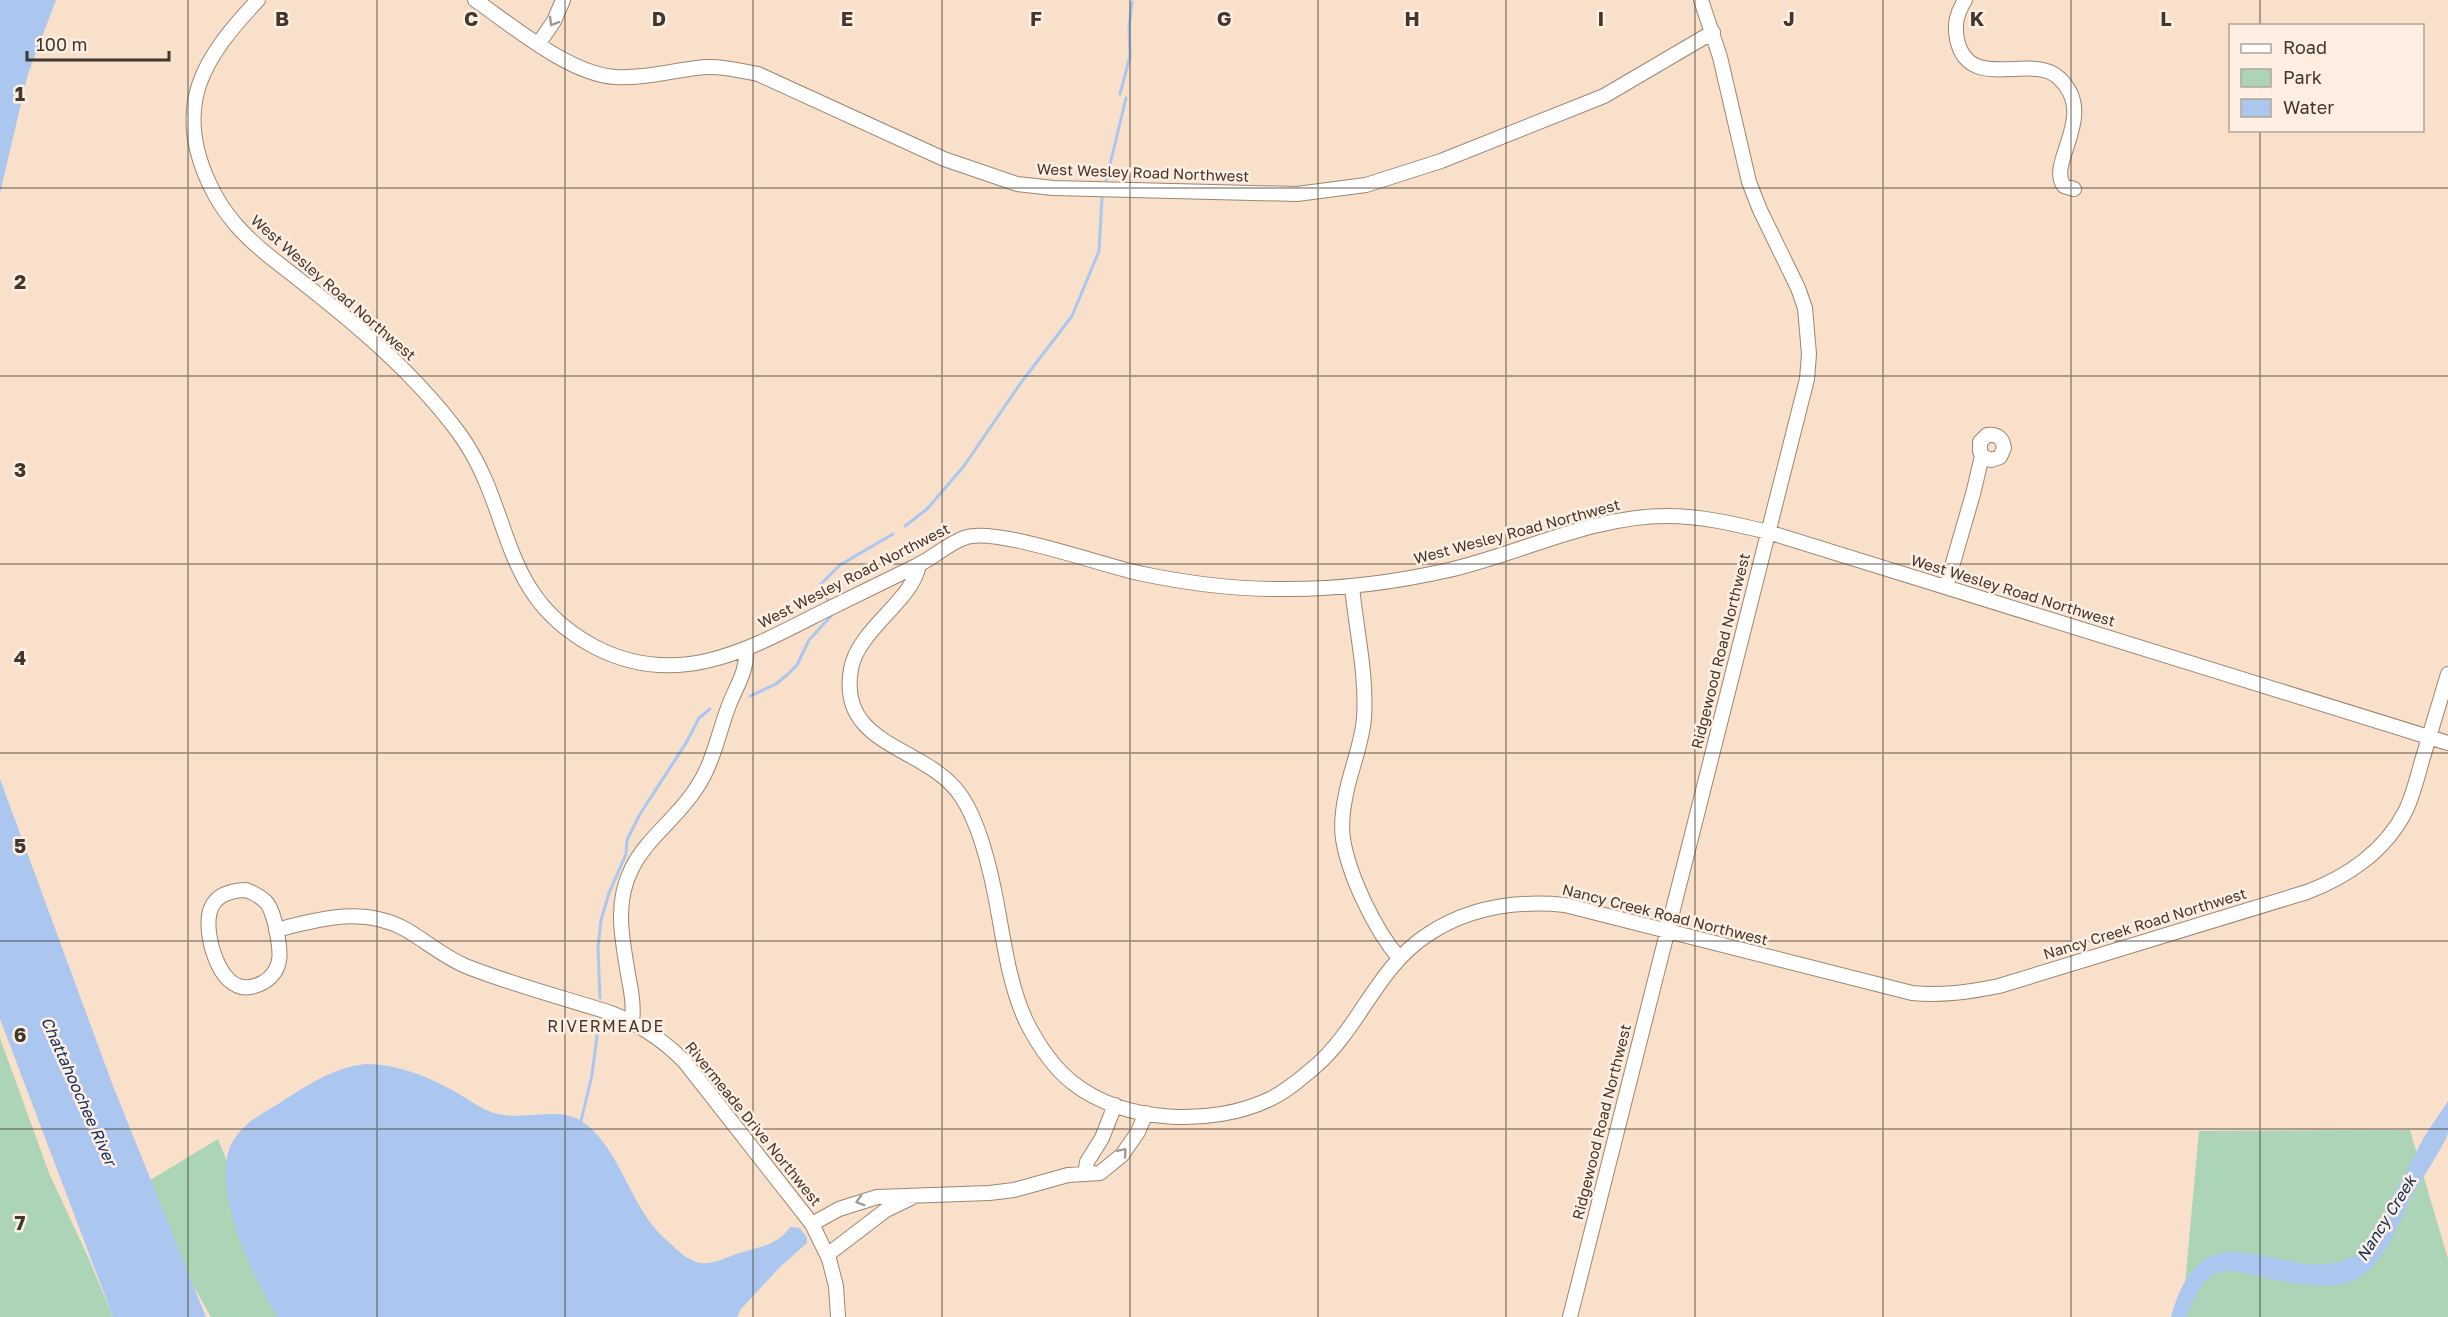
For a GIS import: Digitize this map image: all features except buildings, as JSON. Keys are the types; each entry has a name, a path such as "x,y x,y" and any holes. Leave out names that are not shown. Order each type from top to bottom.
{"street":[{"name":"West Wesley Road Northwest","path":"258,0 242,17 208,64 196,95 193,111 194,137 199,160 216,198 249,240 348,320 438,407 463,439 477,463 512,557 539,602 579,638 602,650 648,664 698,664 721,659 919,564 961,538 984,534 1009,538 1126,571 1191,583 1275,590 1352,586 1402,580 1451,569 1563,534 1632,518 1699,517 1768,532 2448,743"},
{"name":"West Wesley Road Northwest","path":"474,0 576,66 613,77 709,67 730,68 758,74 944,159 991,177 1017,184 1064,188 1297,194 1366,185 1456,155 1604,96 1713,32"},
{"path":"539,43 554,21 563,0"},
{"name":"Ridgewood Road Northwest","path":"1570,1317 1807,379 1809,330 1798,288 1749,182 1713,32 1701,0"},
{"path":"1965,0 1957,12 1955,28 1957,43 1968,59 1985,69 1999,71 2037,68 2048,71 2058,77 2070,91 2075,118 2060,176 2064,186 2074,189"},
{"path":"1946,587 1982,456"},
{"name":"Nancy Creek Road Northwest","path":"919,564 914,580 854,656 849,684 853,705 859,719 890,746 932,767 962,796 979,833 996,900 1016,997 1026,1020 1053,1061 1066,1077 1086,1092 1115,1105 1146,1113 1182,1117 1211,1116 1255,1105 1277,1095 1317,1065 1336,1046 1399,958 1425,936 1453,920 1483,909 1514,903 1539,902 1565,905 1912,993 1954,994 1998,986 2307,892 2341,877 2372,855 2398,823 2410,799 2448,674"},
{"path":"1352,586 1363,664 1364,717 1361,738 1346,794 1342,820 1343,838 1347,856 1364,900 1390,948 1399,958"},
{"path":"632,1021 633,1004 620,923 624,886 640,854 688,800 703,778 745,668 746,649"},
{"path":"246,890 257,894 267,903 276,930 281,953 276,971 261,984 242,986 228,980 218,968 207,930 207,917 212,905 221,896 233,891 246,890"},
{"name":"Rivermeade Drive Northwest","path":"276,930 336,916 379,919 404,929 465,966 632,1021 660,1038 684,1061 812,1224 827,1255 836,1286 838,1317"},
{"path":"1085,1174 1087,1162 1102,1138 1115,1105"},
{"path":"812,1224 839,1209 863,1200 891,1196 913,1197 1014,1190 1068,1175 1100,1173 1122,1155 1138,1132 1146,1113"},
{"path":"827,1255 886,1210 913,1197"}],"green space":[{"path":"0,1038 49,1173 113,1317 0,1317"},
{"path":"2410,1130 2448,1259 2448,1317 2182,1317 2199,1131"},
{"path":"218,1139 282,1297 362,1317 211,1317 185,1271 147,1182"}],"water":[{"path":"0,0 56,0 28,74 0,193"},
{"name":"Chattahoochee River","path":"0,779 113,1086 206,1317 113,1317 0,1019"},
{"path":"365,1064 390,1066 425,1077 494,1113 516,1116 562,1115 583,1122 603,1141 652,1224 685,1256 700,1263 710,1263 774,1242 790,1227 800,1228 807,1238 807,1243 780,1267 741,1309 737,1317 278,1317 246,1256 230,1205 226,1181 227,1159 233,1141 255,1118 302,1089 342,1069"},
{"name":"Nancy Creek","path":"2448,1101 2448,1133 2438,1154 2412,1196 2385,1251 2378,1261 2360,1277 2349,1282 2321,1286 2235,1272 2221,1272 2213,1275 2200,1288 2187,1317 2171,1317 2187,1278 2207,1258 2231,1252 2313,1264 2341,1261 2367,1246 2424,1137"}],"waterway":[{"path":"1120,94 1130,56 1129,28 1132,2"},
{"path":"1106,181 1126,98"},
{"path":"905,526 927,509 964,466 1020,384 1072,316 1099,251 1102,198"},
{"path":"828,600 820,585 840,565 893,534"},
{"path":"750,696 776,684 787,675 797,665 809,640 834,613"},
{"path":"600,998 598,948 601,920 609,893 626,854 627,840 640,814 686,743 699,718 710,709"},
{"path":"581,1121 592,1075 599,1020"}],"district":[{"name":"RIVERMEADE","path":"606,1026"}]}
